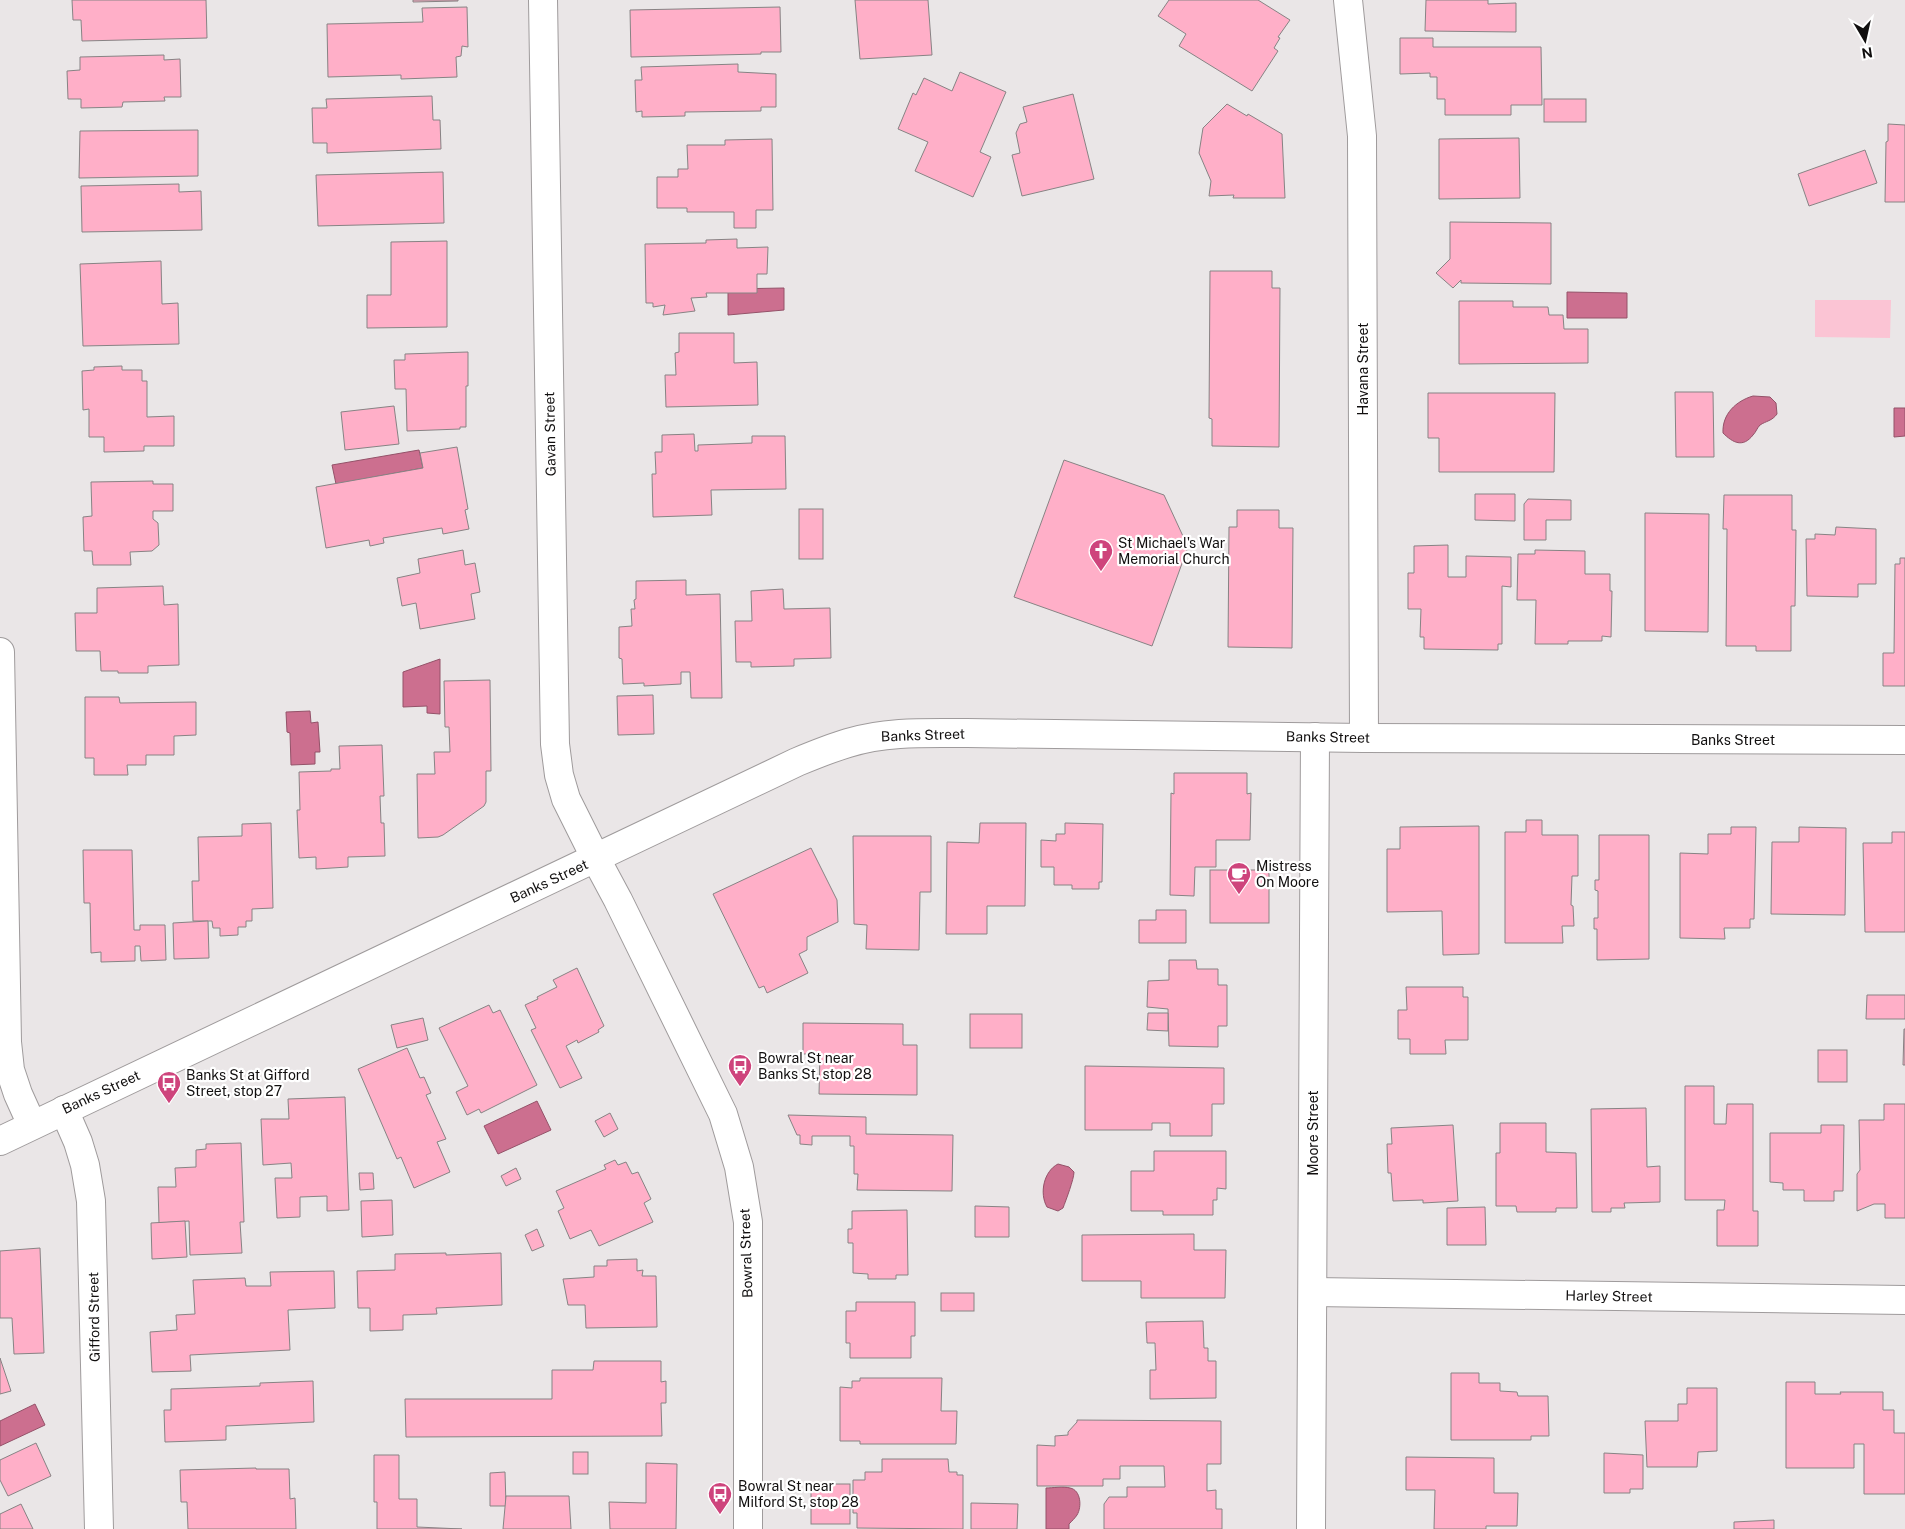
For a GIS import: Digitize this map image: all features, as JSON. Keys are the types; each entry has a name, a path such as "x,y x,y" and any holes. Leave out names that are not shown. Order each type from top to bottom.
{"street":[{"name":"Gavan Street","path":"543,0 555,744 558,775 566,799 596,859"},
{"name":"Havana Street","path":"1348,0 1362,136 1364,738"},
{"path":"0,652 7,1042 10,1070 32,1126"},
{"name":"Banks Street","path":"0,1141 797,762 848,742 907,733 1364,738 1905,740"},
{"name":"Moore Street","path":"1311,1529 1315,737"},
{"name":"Bowral Street","path":"596,859 723,1114 739,1167 748,1222 748,1529"},
{"name":"Gifford Street","path":"64,1110 85,1164 90,1201 99,1529"},
{"name":"Harley Street","path":"1313,1292 1905,1300"}],"shaded area":[{"path":"784,288 784,310 728,315 728,289"},
{"path":"1567,292 1627,293 1627,318 1567,318"},
{"path":"1815,300 1891,300 1890,338 1815,337"},
{"path":"1753,396 1770,397 1776,403 1777,414 1771,420 1760,425 1746,442 1738,443 1723,433 1723,426 1731,409 1741,401"},
{"path":"1894,408 1905,408 1905,436 1894,437"},
{"path":"419,450 423,468 336,484 332,465"},
{"path":"440,659 440,714 427,713 427,706 403,707 403,672"},
{"path":"310,711 311,723 318,722 320,752 315,752 315,764 291,765 290,733 287,732 286,712"},
{"path":"537,1101 551,1130 498,1154 484,1126"},
{"path":"1058,1164 1069,1167 1074,1172 1063,1208 1058,1211 1047,1207 1043,1189 1049,1172"},
{"path":"35,1404 45,1425 0,1446 0,1421"},
{"path":"1046,1488 1070,1488 1074,1489 1078,1495 1080,1499 1079,1512 1069,1524 1069,1529 1046,1529"}],"building":[{"path":"72,0 206,0 207,38 82,41 81,20 73,20"},
{"path":"413,0 458,0 458,1 413,2"},
{"path":"855,0 928,0 932,55 860,59"},
{"path":"1169,0 1258,0 1290,20 1278,37 1280,38 1274,48 1278,51 1252,91 1179,46 1186,34 1158,16"},
{"path":"1426,0 1488,0 1488,4 1516,3 1516,32 1425,31"},
{"path":"467,7 468,47 462,46 461,56 456,57 457,77 401,79 401,75 328,77 327,24 423,22 422,8"},
{"path":"780,7 781,52 631,57 630,10"},
{"path":"1400,38 1433,38 1433,47 1541,47 1542,105 1511,105 1511,115 1445,115 1445,99 1437,99 1437,77 1430,77 1430,73 1400,74"},
{"path":"164,55 164,60 180,59 181,97 164,97 165,101 123,102 122,107 81,108 81,99 68,99 67,71 80,70 80,57"},
{"path":"738,64 738,72 776,74 776,107 761,107 761,111 685,112 685,116 642,117 642,111 636,112 635,80 642,80 641,67"},
{"path":"960,72 1006,92 980,152 991,157 973,197 915,171 928,142 898,129 913,93 916,95 924,78 952,91"},
{"path":"1073,94 1094,179 1022,196 1012,155 1020,153 1016,133 1020,124 1027,122 1023,107"},
{"path":"432,96 433,120 440,120 441,149 327,153 327,143 313,143 312,108 327,108 326,99"},
{"path":"1544,99 1586,99 1586,122 1544,122"},
{"path":"1227,104 1282,134 1285,198 1233,198 1234,195 1209,196 1211,181 1199,153 1203,128"},
{"path":"1888,124 1905,125 1905,202 1885,202"},
{"path":"198,130 198,176 79,178 80,131"},
{"path":"1519,138 1520,198 1439,199 1439,139"},
{"path":"772,139 773,210 756,210 756,228 734,228 734,212 687,212 687,208 657,208 657,177 678,177 678,169 688,169 687,145 725,145 725,140"},
{"path":"1865,150 1877,183 1809,206 1798,174"},
{"path":"443,172 444,223 318,226 316,175"},
{"path":"179,184 179,192 201,191 202,230 82,232 81,186"},
{"path":"1450,222 1551,223 1551,284 1461,283 1461,280 1453,288 1436,273 1450,259"},
{"path":"737,239 737,248 768,247 767,274 757,274 757,293 706,293 707,297 691,298 695,311 663,315 665,305 653,307 653,303 646,303 645,244 706,243 706,240"},
{"path":"447,241 447,327 367,328 367,295 391,295 391,242"},
{"path":"161,261 162,304 178,303 179,344 83,346 80,264"},
{"path":"1210,271 1272,271 1272,288 1280,288 1279,447 1212,446 1212,419 1209,418"},
{"path":"1459,301 1513,301 1513,307 1548,307 1549,315 1563,315 1564,329 1588,329 1588,363 1459,364"},
{"path":"679,333 734,333 734,363 757,362 758,405 666,407 665,375 676,375 675,353 679,352"},
{"path":"468,352 466,427 460,427 460,429 407,431 406,389 395,389 394,360 405,360 405,354"},
{"path":"122,366 122,370 142,370 142,381 147,381 147,417 174,416 174,446 144,446 144,451 104,452 104,437 89,437 89,409 83,410 82,371 94,370 94,367"},
{"path":"1675,392 1713,392 1714,457 1676,457"},
{"path":"1428,393 1555,393 1554,472 1439,472 1439,438 1428,438"},
{"path":"394,406 399,444 345,450 341,412"},
{"path":"694,434 695,451 698,451 698,445 752,443 752,436 785,436 786,489 711,490 712,515 653,517 652,474 656,474 655,452 662,452 662,435"},
{"path":"457,447 468,509 465,510 469,529 443,534 442,528 383,538 384,543 370,546 369,540 326,548 316,487 423,468 420,453"},
{"name":"St Michael's War Memorial Church","path":"1064,460 1164,495 1188,547 1152,646 1014,597"},
{"path":"153,481 153,484 173,484 173,511 153,511 153,519 158,523 159,545 152,551 130,552 131,565 93,565 92,551 84,551 83,517 92,516 91,482"},
{"path":"1475,494 1515,494 1515,521 1475,520"},
{"path":"1724,495 1792,495 1792,530 1796,530 1795,606 1791,606 1791,651 1756,651 1756,646 1726,646 1727,529 1723,529"},
{"path":"1528,499 1571,500 1571,520 1546,520 1546,540 1524,540 1524,504"},
{"path":"799,509 823,509 823,559 799,559"},
{"path":"1237,510 1279,510 1279,528 1293,528 1292,648 1228,647 1229,527 1237,527"},
{"path":"1645,513 1709,514 1708,632 1645,631"},
{"path":"1836,527 1876,529 1876,584 1858,584 1858,597 1807,596 1806,539 1815,539 1815,534 1835,535"},
{"path":"1448,545 1448,577 1466,577 1466,556 1511,557 1511,587 1502,586 1502,644 1498,644 1498,650 1424,649 1424,637 1420,637 1421,609 1408,609 1408,573 1414,573 1414,546"},
{"path":"463,550 465,565 475,563 480,592 471,594 475,619 420,629 416,603 402,606 397,578 420,573 418,559"},
{"path":"1535,550 1585,551 1585,574 1610,574 1610,591 1612,591 1611,637 1602,636 1602,641 1568,641 1568,644 1535,644 1536,600 1517,600 1518,554 1535,554"},
{"path":"1900,558 1905,558 1905,686 1883,686 1883,653 1894,653 1895,564 1900,564"},
{"path":"686,580 686,595 720,594 722,698 691,698 690,672 681,672 681,684 644,686 644,683 623,684 622,659 619,658 619,627 632,626 631,609 635,609 636,581"},
{"path":"163,586 164,605 178,604 179,665 148,666 148,673 101,671 100,651 76,651 75,613 97,613 97,588"},
{"path":"783,589 784,609 830,608 831,658 794,659 794,666 751,667 751,662 736,662 735,621 752,621 751,591"},
{"path":"490,680 491,771 486,771 486,802 484,806 443,835 418,838 417,774 435,774 434,752 450,752 449,727 445,727 444,681"},
{"path":"653,695 654,734 618,735 617,696"},
{"path":"85,697 119,697 120,703 196,702 196,735 174,736 174,755 146,755 146,765 127,765 128,775 94,775 94,758 85,758"},
{"path":"382,745 384,796 380,796 381,823 384,823 385,856 348,857 348,867 316,869 316,857 299,858 297,810 300,810 299,772 340,769 339,746"},
{"path":"1174,773 1247,773 1247,794 1251,793 1250,840 1216,840 1216,867 1195,867 1194,896 1170,895 1171,793 1174,794"},
{"path":"1526,820 1542,820 1542,835 1578,835 1578,876 1572,876 1571,905 1573,906 1574,926 1562,926 1563,943 1505,943 1505,832 1526,832"},
{"path":"271,823 273,908 252,909 252,921 246,921 246,927 238,927 238,935 220,936 220,928 213,928 212,921 193,921 192,881 199,881 198,837 242,836 242,824"},
{"path":"980,823 1026,823 1025,906 987,906 987,934 946,934 947,842 979,843"},
{"path":"1065,823 1103,824 1102,882 1099,882 1099,889 1072,889 1072,885 1054,885 1054,867 1041,867 1041,840 1056,841 1056,834 1065,834"},
{"path":"1479,826 1479,954 1443,955 1442,911 1387,912 1387,849 1400,849 1400,827"},
{"path":"1731,827 1756,827 1754,919 1750,919 1750,928 1724,928 1725,939 1680,938 1680,853 1708,854 1708,834 1731,834"},
{"path":"1799,827 1846,828 1845,915 1771,914 1772,842 1799,842"},
{"path":"1892,832 1905,832 1905,932 1865,932 1863,843 1892,843"},
{"path":"1599,835 1649,835 1649,959 1597,960 1597,929 1594,929 1594,918 1598,918 1598,891 1595,890 1595,880 1599,880"},
{"path":"853,836 931,836 931,892 920,892 919,950 866,949 867,925 854,924"},
{"path":"811,848 837,900 838,922 807,937 807,950 799,954 808,973 767,993 764,986 759,988 713,894"},
{"path":"83,850 132,850 134,930 140,930 140,925 165,925 166,960 141,961 140,946 135,946 135,961 101,962 101,952 91,953 90,903 84,903"},
{"path":"1210,870 1269,870 1269,923 1210,923"},
{"path":"1156,910 1186,910 1186,943 1139,943 1139,920 1156,920"},
{"path":"208,921 209,958 174,959 173,923"},
{"path":"1169,960 1196,960 1197,969 1218,969 1218,985 1227,985 1227,1026 1218,1026 1218,1047 1169,1046 1168,1009 1147,1007 1148,981 1169,980"},
{"path":"577,968 604,1026 598,1030 599,1032 578,1043 577,1040 566,1046 582,1078 560,1088 531,1030 536,1028 525,1005 557,987 553,980"},
{"path":"1406,987 1463,987 1463,997 1468,997 1468,1040 1445,1040 1446,1054 1410,1054 1410,1039 1398,1039 1398,1010 1407,1010"},
{"path":"1867,995 1905,995 1905,1019 1866,1019"},
{"path":"489,1005 493,1013 500,1010 537,1085 481,1113 479,1109 467,1115 456,1092 468,1086 439,1028"},
{"path":"1148,1013 1168,1013 1168,1031 1147,1030"},
{"path":"970,1014 1022,1014 1022,1048 970,1048"},
{"path":"423,1018 428,1040 397,1048 391,1025"},
{"path":"803,1023 903,1024 903,1045 917,1045 917,1095 819,1094 820,1054 803,1054"},
{"path":"1904,1029 1905,1065 1903,1065"},
{"path":"407,1048 420,1078 424,1077 431,1093 426,1095 446,1139 437,1142 450,1172 414,1188 401,1157 397,1159 358,1069"},
{"path":"1818,1050 1847,1050 1847,1082 1818,1082"},
{"path":"1085,1066 1224,1068 1224,1104 1212,1104 1212,1136 1170,1136 1170,1123 1152,1123 1152,1130 1085,1130"},
{"path":"1685,1086 1714,1086 1714,1124 1726,1124 1727,1104 1753,1104 1753,1211 1758,1211 1758,1246 1717,1246 1717,1210 1724,1210 1725,1200 1685,1200"},
{"path":"345,1097 349,1210 327,1211 327,1196 300,1197 300,1217 277,1218 275,1178 292,1178 291,1163 263,1165 261,1119 289,1119 288,1099"},
{"path":"1884,1104 1905,1104 1905,1218 1885,1218 1885,1204 1874,1204 1857,1211 1857,1174 1860,1170 1859,1120 1884,1120"},
{"path":"1646,1108 1647,1167 1660,1166 1660,1202 1624,1203 1625,1208 1611,1208 1611,1212 1592,1212 1591,1109"},
{"path":"610,1113 618,1129 604,1137 595,1121"},
{"path":"788,1115 866,1117 866,1134 953,1135 952,1191 857,1190 858,1174 854,1174 854,1146 850,1146 850,1136 812,1136 812,1145 800,1144 800,1135 797,1135"},
{"path":"1500,1123 1546,1123 1546,1152 1576,1153 1577,1208 1556,1208 1556,1212 1517,1212 1516,1206 1496,1206 1496,1153 1500,1153"},
{"path":"1453,1125 1458,1201 1423,1203 1423,1200 1393,1201 1391,1173 1388,1173 1387,1144 1392,1144 1391,1128"},
{"path":"1821,1125 1844,1125 1843,1191 1834,1191 1834,1201 1804,1201 1804,1190 1783,1190 1783,1183 1770,1182 1770,1133 1821,1133"},
{"path":"241,1143 244,1222 240,1222 242,1253 190,1255 189,1221 159,1223 158,1187 176,1187 175,1168 196,1167 196,1150 206,1149 206,1144"},
{"path":"1154,1151 1226,1151 1226,1189 1217,1188 1217,1200 1213,1200 1213,1215 1163,1215 1163,1211 1131,1211 1131,1171 1154,1171"},
{"path":"615,1160 618,1165 626,1162 632,1174 638,1172 651,1199 644,1203 653,1222 599,1246 591,1230 570,1239 558,1211 564,1208 556,1191 606,1169 604,1165"},
{"path":"516,1168 521,1179 506,1186 501,1176"},
{"path":"359,1173 373,1173 374,1189 360,1190"},
{"path":"392,1200 393,1235 362,1237 361,1201"},
{"path":"975,1206 1009,1207 1009,1237 975,1237"},
{"path":"1485,1207 1486,1245 1447,1245 1447,1208"},
{"path":"907,1210 908,1275 896,1275 896,1279 868,1279 868,1274 853,1273 853,1243 848,1243 848,1229 852,1229 852,1211"},
{"path":"185,1221 187,1257 152,1259 151,1223"},
{"path":"537,1229 544,1246 532,1251 525,1235"},
{"path":"1194,1234 1194,1250 1226,1250 1225,1298 1141,1298 1141,1281 1082,1281 1082,1235"},
{"path":"40,1248 44,1353 14,1354 12,1318 0,1318 0,1251"},
{"path":"446,1253 446,1255 501,1253 502,1305 436,1308 437,1314 403,1315 403,1330 370,1331 370,1308 358,1308 357,1271 395,1270 395,1254"},
{"path":"637,1259 637,1271 643,1270 642,1276 656,1276 657,1327 586,1328 585,1305 568,1305 563,1279 594,1277 594,1266 607,1266 607,1260"},
{"path":"334,1271 335,1308 288,1310 290,1350 190,1355 191,1371 152,1372 150,1332 177,1330 176,1315 195,1314 193,1280 245,1278 246,1286 271,1286 270,1272"},
{"path":"941,1293 974,1293 974,1311 941,1311"},
{"path":"856,1302 915,1302 915,1336 911,1336 911,1358 850,1358 850,1343 846,1343 846,1311 856,1311"},
{"path":"1203,1321 1204,1348 1208,1348 1208,1361 1216,1361 1216,1398 1150,1399 1150,1370 1156,1370 1155,1343 1147,1343 1146,1322"},
{"path":"0,1358 11,1391 0,1394"},
{"path":"594,1361 661,1361 661,1382 666,1381 666,1403 661,1403 662,1436 406,1437 405,1399 552,1399 552,1370 593,1370"},
{"path":"1451,1373 1479,1373 1479,1383 1500,1383 1500,1391 1517,1392 1518,1396 1548,1396 1549,1436 1531,1436 1531,1440 1451,1440"},
{"path":"860,1378 942,1378 941,1411 957,1411 956,1444 860,1444 860,1441 840,1441 840,1387 852,1388 852,1381 860,1381"},
{"path":"313,1381 314,1422 226,1426 226,1440 165,1442 164,1410 171,1410 171,1389 260,1386 260,1383"},
{"path":"1786,1382 1815,1382 1815,1394 1883,1392 1883,1410 1894,1410 1894,1433 1905,1433 1905,1494 1864,1494 1864,1444 1854,1444 1854,1468 1786,1468"},
{"path":"1687,1388 1717,1388 1717,1451 1698,1452 1697,1467 1647,1467 1645,1421 1678,1421 1678,1404 1687,1404"},
{"path":"1077,1420 1221,1421 1221,1464 1207,1464 1207,1491 1216,1490 1216,1509 1222,1509 1222,1529 1104,1529 1104,1504 1109,1497 1127,1497 1127,1487 1165,1487 1164,1466 1120,1466 1120,1479 1103,1479 1103,1486 1037,1486 1037,1445 1055,1446 1055,1436 1068,1435 1068,1432"},
{"path":"36,1443 51,1476 8,1496 0,1480 0,1460"},
{"path":"573,1452 588,1452 588,1474 573,1474"},
{"path":"1604,1453 1643,1455 1643,1489 1630,1489 1630,1493 1604,1493"},
{"path":"374,1455 399,1455 399,1499 417,1499 417,1527 462,1529 377,1529 377,1502 374,1502"},
{"path":"1406,1457 1494,1458 1494,1493 1518,1493 1517,1526 1486,1526 1486,1529 1434,1529 1435,1490 1406,1490"},
{"path":"882,1459 948,1459 949,1472 957,1472 957,1475 963,1475 963,1529 857,1528 857,1513 853,1513 853,1480 865,1480 865,1472 882,1472"},
{"path":"646,1463 677,1464 676,1529 610,1529 609,1502 646,1503"},
{"path":"289,1469 290,1499 295,1498 296,1529 188,1529 187,1502 181,1502 180,1470"},
{"path":"505,1472 506,1506 490,1506 490,1473"},
{"path":"811,1484 850,1484 850,1524 811,1524"},
{"path":"506,1496 569,1496 571,1529 503,1529"},
{"path":"971,1503 1018,1504 1017,1529 971,1529"},
{"path":"21,1504 33,1529 0,1529 0,1514"},
{"path":"1774,1520 1774,1529 1734,1529 1734,1522"}],"place":[{"name":"St Michael's War Memorial Church","path":"1101,572"},
{"name":"Mistress On Moore","path":"1239,895"},
{"name":"Bowral St near Banks St, stop 28","path":"740,1087"},
{"name":"Banks St at Gifford Street, stop 27","path":"169,1104"},
{"name":"Bowral St near Milford St, stop 28","path":"720,1515"}]}
